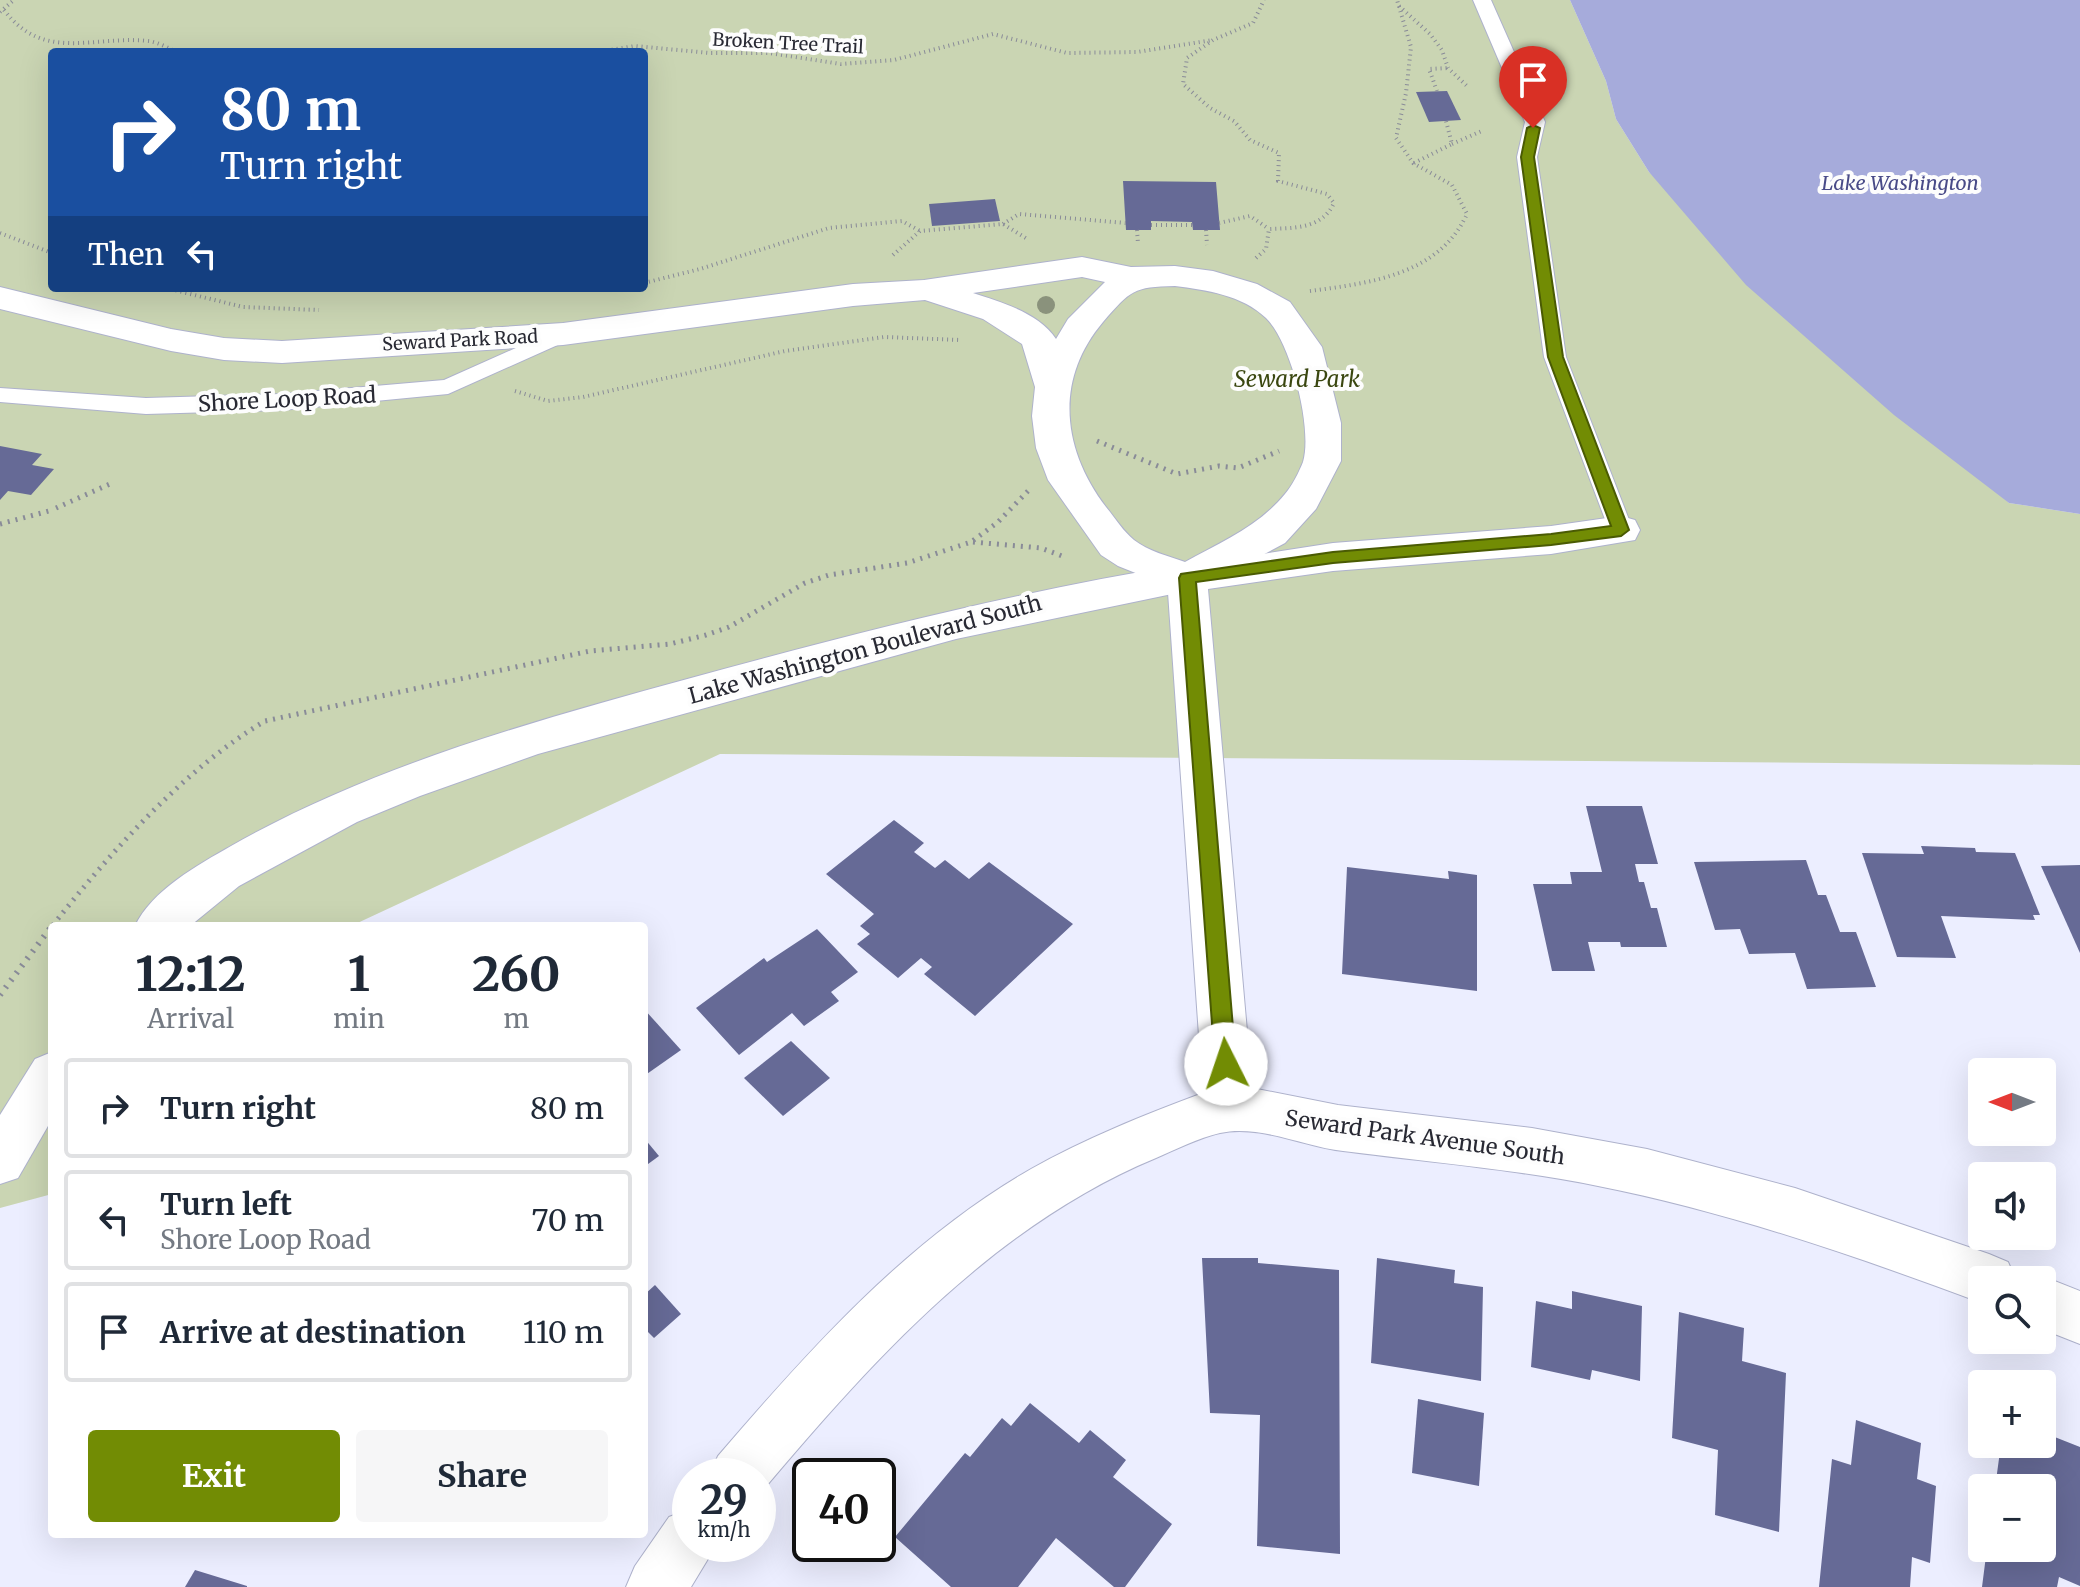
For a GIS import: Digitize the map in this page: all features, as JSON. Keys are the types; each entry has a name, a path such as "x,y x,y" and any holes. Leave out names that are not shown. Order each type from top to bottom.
{"street":[{"name":"Seward Park Road","path":"0,298 171,340 224,349 282,352 563,334 1135,261 1175,276 1213,281 1245,291 1278,310 1304,347 1323,423 1322,461 1302,500 1271,533 1187,578 1122,552 1074,494 1057,454 1048,418 1051,384 1066,347 1135,261"},
{"name":"Seward Park Road","path":"924,290 995,311 1038,339 1051,384"},
{"name":"Lake Washington Boulevard South","path":"163,922 221,874 304,827 484,756 588,722 867,645 1048,601 1187,578 1333,557 1551,540 1621,530"},
{"path":"1187,578 1229,1108"},
{"path":"0,1161 48,1081"},
{"name":"Seward Park Avenue South","path":"753,1458 848,1352 898,1304 1012,1210 1077,1168 1121,1145 1229,1108 1334,1127 1511,1147 1649,1174 1832,1224 1968,1273"},
{"path":"2056,1308 2080,1318"},
{"path":"656,1587 673,1562"}],"lane":[{"path":"1482,0 1535,122 1527,157 1555,357 1621,530"},
{"name":"Shore Loop Road","path":"0,395 146,406 282,402 448,387 563,334"}],"path":[{"path":"14,0 2,11 11,24 32,35 68,45 150,41 167,48"},
{"path":"1219,223 1250,216 1269,229 1297,228 1328,216 1334,203 1327,194 1278,181 1279,153 1250,140 1234,121 1210,108 1183,84 1187,58 1213,40 1253,23 1264,0"},
{"path":"1398,3 1430,34 1442,50 1448,68 1468,87"},
{"path":"1296,293 1371,282 1429,261 1463,229 1467,214 1452,185 1413,163 1396,138 1406,93 1411,47 1398,3"},
{"name":"Broken Tree Trail","path":"622,48 635,46 710,53 769,53 841,64 894,60 993,34 1067,53 1137,52 1213,40"},
{"path":"1437,91 1429,69 1448,68"},
{"path":"1446,121 1452,144"},
{"path":"1413,163 1484,130"},
{"path":"648,282 700,269 829,228 902,221 920,231 1003,224 1019,214 1126,223"},
{"path":"1081,219 1081,225"},
{"path":"1003,224 1039,246"},
{"path":"1151,225 1193,225"},
{"path":"1253,260 1266,249 1269,229"},
{"path":"1135,261 1137,230"},
{"path":"1206,230 1207,248"},
{"path":"888,259 920,231"},
{"path":"0,233 48,251"},
{"path":"182,292 243,307 330,311"},
{"path":"513,391 548,401 583,397 718,364 884,337 975,343"},
{"path":"1092,440 1122,449 1159,469 1177,474 1219,466 1238,468 1286,448"},
{"path":"56,508 112,483"},
{"path":"56,922 117,848 211,757 238,736 265,721 590,651 643,647 706,635 729,627 805,583 829,575 907,563 971,542 1007,514 1033,486"},
{"path":"0,524 49,511"},
{"path":"971,542 1041,548 1062,556"},
{"path":"0,995 48,932"}],"green space":[{"name":"Seward Park","path":"0,0 1570,0 1606,81 1616,119 1649,172 2009,503 2080,514 2080,765 720,754 360,922 48,922 48,1195 0,1208"}],"water":[{"name":"Lake Washington","path":"1570,0 2080,0 2080,514 2009,503 1894,415 1746,285 1649,172 1616,119 1606,81"}],"building":[{"path":"1447,91 1461,120 1429,122 1416,92"},
{"path":"1123,181 1216,182 1220,230 1193,230 1192,222 1151,221 1151,230 1126,230"},
{"path":"995,199 1000,221 932,226 929,204"},
{"path":"0,446 42,454 32,465 54,469 31,495 8,491 0,500"},
{"path":"1586,806 1642,806 1658,864 1635,864 1651,908 1657,908 1667,947 1621,947 1620,942 1588,942 1595,971 1552,971 1533,884 1572,884 1570,872 1602,872"},
{"path":"894,820 924,843 914,852 935,868 945,860 969,879 989,862 1073,924 975,1016 924,974 932,967 921,958 898,978 857,944 870,934 860,926 874,914 826,874"},
{"path":"1921,846 2015,853 2040,915 2033,915 2035,920 1941,916 1956,958 1897,957 1862,853 1924,854"},
{"path":"1806,860 1818,895 1826,895 1840,932 1856,932 1876,987 1807,989 1795,953 1749,954 1740,929 1715,930 1694,862"},
{"path":"2080,865 2080,953 2041,866"},
{"path":"1347,867 1449,879 1448,871 1477,875 1477,991 1342,974"},
{"path":"817,929 858,972 831,992 839,1001 804,1026 792,1013 739,1055 696,1008 764,958 767,962"},
{"path":"648,1013 681,1050 648,1073"},
{"path":"791,1041 830,1078 783,1116 744,1078"},
{"path":"648,1143 659,1156 648,1164"},
{"path":"1202,1258 1258,1258 1258,1263 1339,1270 1340,1554 1257,1546 1260,1415 1210,1413"},
{"path":"1377,1258 1455,1270 1454,1283 1483,1287 1481,1381 1371,1363"},
{"path":"655,1285 681,1314 654,1338 648,1332 648,1291"},
{"path":"1572,1291 1642,1306 1640,1381 1592,1370 1590,1380 1531,1367 1536,1301 1572,1309"},
{"path":"1679,1312 1744,1328 1742,1361 1786,1373 1779,1532 1715,1515 1718,1450 1672,1438"},
{"path":"1418,1399 1484,1413 1479,1486 1412,1473"},
{"path":"1030,1403 1079,1443 1090,1430 1126,1460 1113,1477 1172,1524 1125,1587 1114,1587 1056,1538 1018,1587 951,1587 896,1538 965,1453 970,1457 1002,1418 1011,1426"},
{"path":"1856,1420 1921,1443 1917,1479 1936,1486 1930,1563 1912,1557 1910,1587 1819,1587 1832,1459 1851,1465"},
{"path":"2056,1438 2080,1447 2080,1586 2059,1577 2057,1587 1982,1587 1985,1562 2056,1562 2056,1474 1997,1474 1999,1458 2056,1458"},
{"path":"195,1570 247,1586 247,1587 185,1587"}],"route":[{"path":"1226,1064 1187,578 1333,557 1551,540 1621,530 1555,357 1527,157 1533,128"}]}
